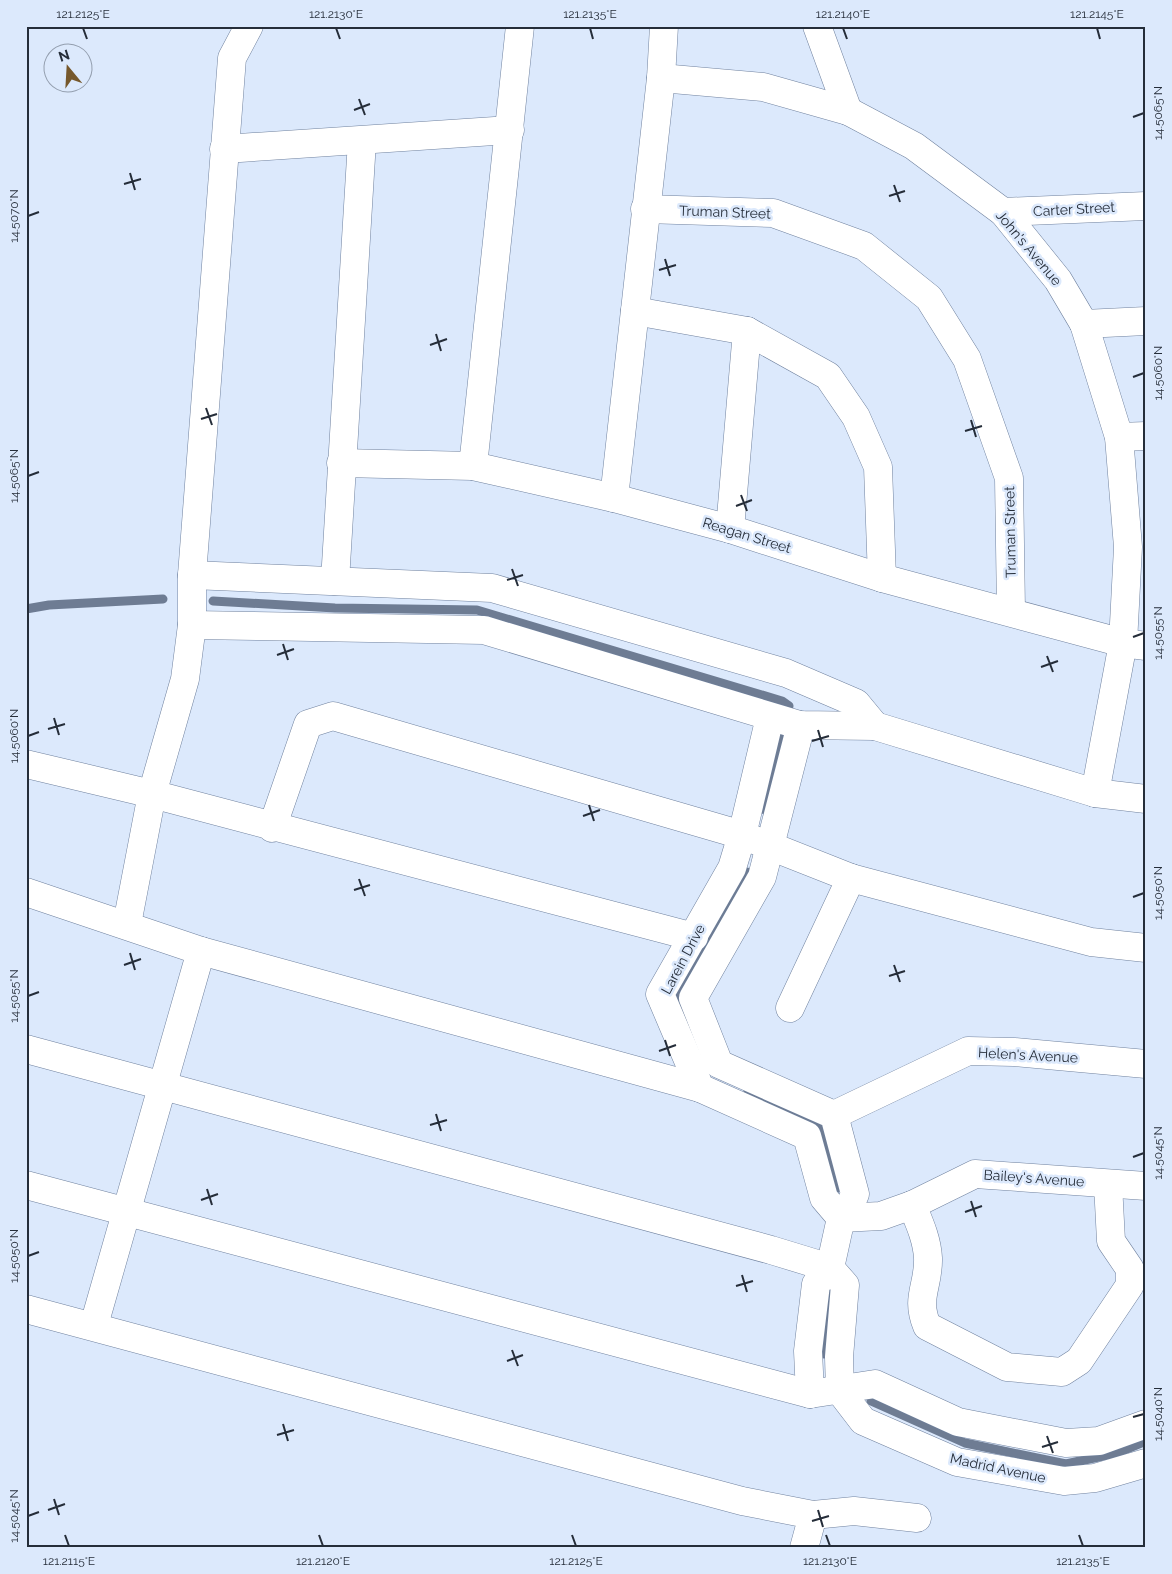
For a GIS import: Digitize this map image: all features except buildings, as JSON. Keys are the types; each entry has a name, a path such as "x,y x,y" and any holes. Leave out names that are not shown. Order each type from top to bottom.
{"street":[{"path":"127,924 152,794 185,680 192,625 192,575 232,58 249,26"},
{"path":"473,466 520,26"},
{"path":"614,498 661,78 664,26"},
{"path":"817,26 848,111"},
{"name":"John's Avenue","path":"661,78 762,87 848,111 914,146 1002,212 1058,280 1084,324 1118,437 1128,547 1134,644 1095,793"},
{"path":"224,149 510,130"},
{"path":"335,581 362,141"},
{"name":"Carter Street","path":"1002,212 1146,206"},
{"name":"Truman Street","path":"646,209 773,212 864,246 929,298 967,359 1009,478 1011,611"},
{"path":"635,311 746,331 828,376 856,417 878,467 882,578"},
{"path":"1084,324 1146,321"},
{"path":"730,529 746,331"},
{"path":"1118,437 1146,436"},
{"name":"Reagan Street","path":"341,463 473,466 614,498 730,529 882,578 1134,644"},
{"path":"192,575 492,588 786,673 856,703 875,726"},
{"path":"192,625 484,630 800,725 875,726 1095,793 1146,799"},
{"path":"272,828 308,724 333,716 742,835 851,878 1090,942 1146,948"},
{"name":"Larein Drive","path":"700,1088 660,994 732,868 772,717"},
{"name":"Larein Drive","path":"800,725 771,848 762,878 693,998 719,1064 834,1115"},
{"path":"26,764 152,794 272,828 694,937"},
{"path":"790,1008 851,878"},
{"path":"26,892 201,950 700,1088 807,1136 824,1198 840,1218"},
{"path":"94,1325 201,950"},
{"path":"26,1049 752,1244 830,1268 845,1285 840,1357 840,1391"},
{"name":"Helen's Avenue","path":"834,1115 968,1051 1014,1052 1146,1064"},
{"path":"810,1394 808,1351 816,1284 830,1268 840,1218 850,1205 854,1194 834,1115"},
{"name":"Bailey's Avenue","path":"840,1218 881,1216 912,1205 975,1174 1146,1186"},
{"path":"912,1205 924,1237 928,1258 921,1310 928,1326 1006,1367 1062,1372 1079,1361 1138,1289 1130,1270 1111,1241 1108,1184"},
{"path":"26,1185 810,1394 840,1391 875,1384 958,1422 1066,1443 1099,1442 1146,1424"},
{"path":"26,1309 94,1325 732,1499 813,1515 854,1510 917,1518"},
{"name":"Madrid Avenue","path":"840,1391 862,1421 957,1462 1064,1482 1096,1478 1146,1463"},
{"path":"804,1548 813,1515"}],"waterway":[{"path":"26,609 49,605 163,599"},
{"path":"213,601 335,608 477,610 782,701 789,706 765,810"},
{"path":"695,1040 677,997 747,872"},
{"path":"748,1091 819,1125 836,1189"},
{"path":"824,1354 830,1290"},
{"path":"871,1401 965,1443 1066,1464 1117,1453 1146,1441"}]}
